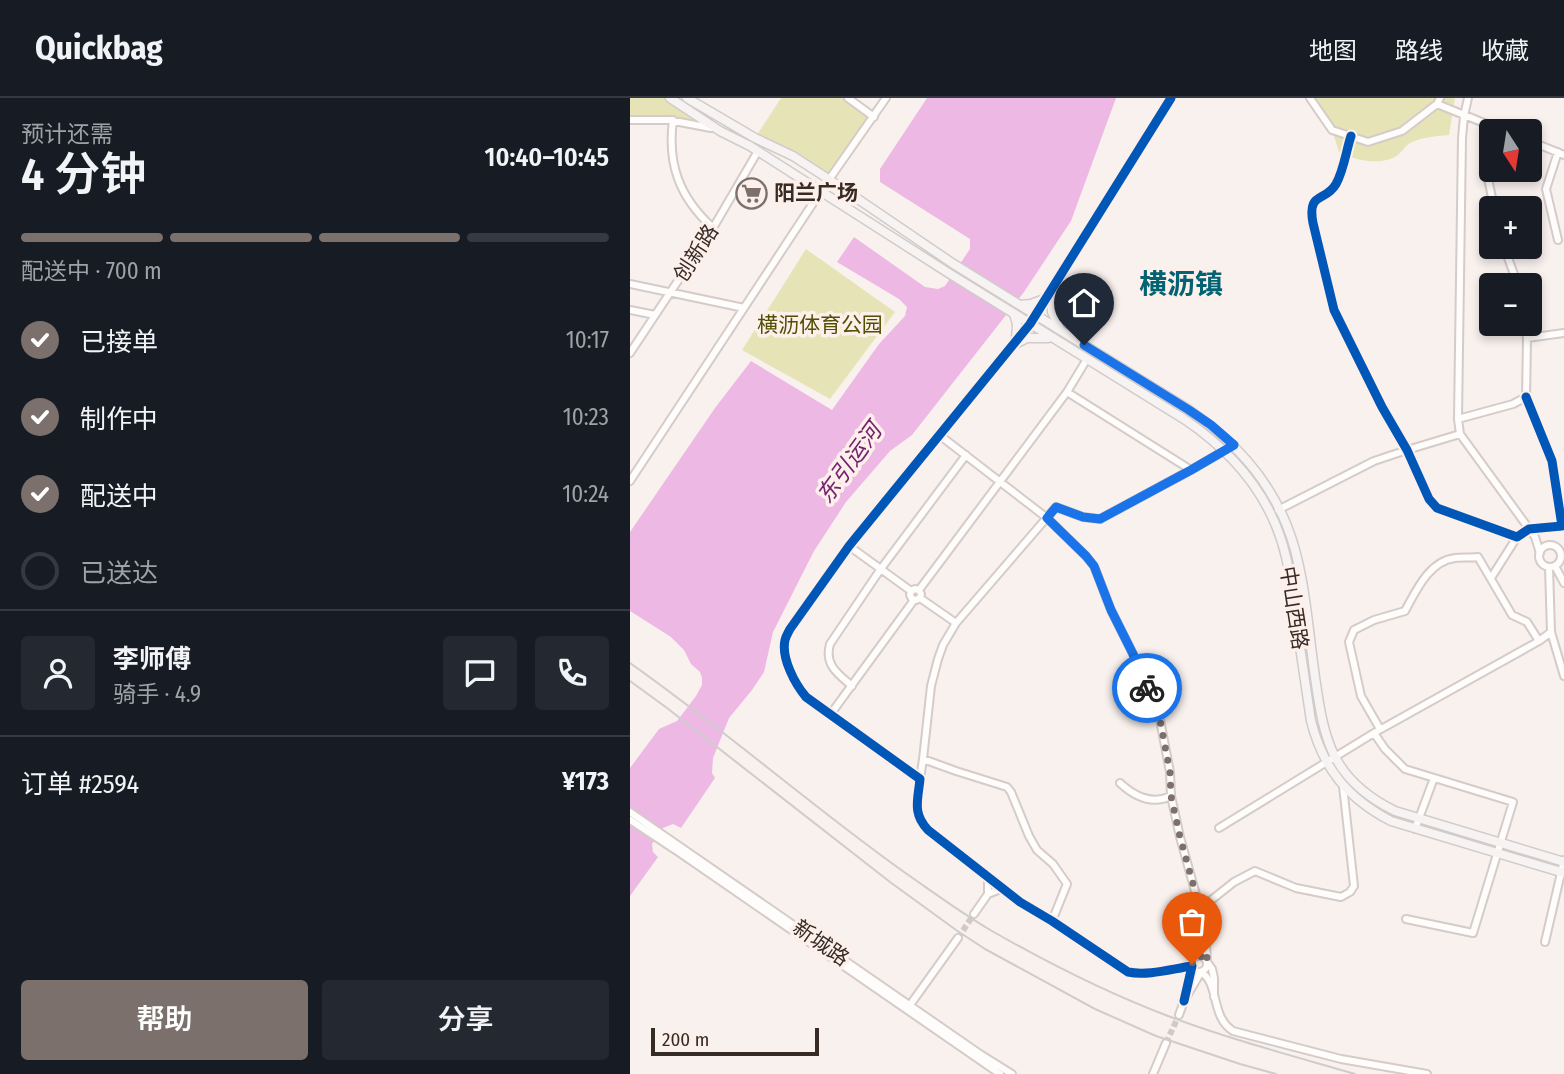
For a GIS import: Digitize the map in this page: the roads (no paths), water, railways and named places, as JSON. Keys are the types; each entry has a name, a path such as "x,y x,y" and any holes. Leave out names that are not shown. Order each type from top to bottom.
{"main road":[{"name":"中山西路","path":"670,98 1184,419 1225,450 1256,487 1278,531 1286,555 1311,720 1326,762 1343,786 1359,801 1391,821 1563,872"},
{"name":"中山西路","path":"687,98 755,138 793,156 952,263 1189,410 1234,445 1264,481 1288,528 1296,553 1324,732 1335,757 1351,779 1371,798 1395,811 1564,861"},
{"path":"1020,305 1031,304 1049,294 1052,312 1062,332"},
{"path":"1014,314 1017,324 1014,343 1033,337 1056,340"}],"street":[{"path":"848,98 874,117"},
{"path":"630,481 821,191 886,98"},
{"path":"920,779 806,697 796,685 788,665 785,640 849,546 1030,324 1171,98"},
{"path":"1310,98 1332,130 1368,142 1402,131 1438,101 1479,122"},
{"path":"1468,98 1464,116 1458,419 1460,435 1535,537 1541,562 1557,564"},
{"path":"630,120 673,120 720,131"},
{"path":"673,120 673,160 681,186 694,209 713,228"},
{"path":"1351,136 1335,187 1313,203 1311,211 1334,310 1382,407 1407,450 1429,499 1437,508 1517,537"},
{"path":"1542,146 1561,154 1546,189 1558,240"},
{"name":"创新路","path":"630,353 713,228 758,151"},
{"path":"630,284 744,308"},
{"path":"630,310 655,315"},
{"path":"1491,578 1517,537 1529,529 1562,526 1552,461 1526,397 1527,338 1564,333"},
{"path":"830,715 1067,392 1087,359"},
{"path":"1067,392 1191,470"},
{"path":"1458,419 1513,404 1526,397"},
{"path":"938,434 1047,518 1086,556 1099,576 1111,610 1133,654 1160,720 1170,772 1171,796 1206,943 1206,967 1184,1002"},
{"path":"1271,514 1374,461 1460,435"},
{"path":"1214,997 1213,973 1204,958 1200,956 1193,963 1150,972 1128,972 1020,902 922,823 917,809 934,674 943,645 956,623 1056,507 1083,517 1100,519 1234,445"},
{"path":"852,686 829,662 828,651 832,641 880,570 966,456"},
{"path":"1535,537 1562,551 1557,564 1551,632 1564,676"},
{"path":"1540,553 1549,545"},
{"path":"849,546 911,591 910,597 918,596 956,623"},
{"path":"1406,919 1473,933 1513,802 1405,769 1385,749 1361,696 1349,642 1354,629 1405,611 1424,577 1445,561 1478,557 1512,615 1527,622 1539,641"},
{"path":"1557,564 1564,583"},
{"path":"1219,828 1377,731 1551,632"},
{"path":"923,759 1007,787 1011,792 1037,850 1053,864 1068,884 1052,921"},
{"path":"1415,829 1434,778"},
{"path":"1119,783 1130,792 1149,800 1171,796"},
{"path":"1200,909 1234,882 1255,871 1296,888 1341,897 1350,892 1354,886 1343,786"},
{"name":"新城路","path":"630,812 1000,1074"},
{"name":"新城路","path":"630,820 665,839 1012,1074"},
{"path":"1545,942 1564,861"},
{"path":"988,876 988,894"},
{"path":"974,914 988,894 1003,888"},
{"path":"1179,1015 1202,922"},
{"path":"910,1005 958,938"},
{"path":"1193,963 1196,971 1207,976 1221,1020 1233,1031 1341,1059 1427,1074"},
{"path":"1153,1074 1166,1043"}],"water":[{"name":"东引运河","path":"927,98 1116,98 1071,221 1024,292 912,435 890,451 846,502 814,551 773,632 764,672 729,718 713,758 712,773 715,778 681,828 673,824 663,828 652,844 653,852 658,857 630,896 630,768 659,729 677,721 696,696 702,685 702,678 684,650 671,637 630,611 630,532 715,408 751,361 832,410 879,344 905,316 907,307 899,299 837,262 854,237 925,287 938,289 945,286 970,249 970,239 880,182 880,169"}],"tunnel":[{"path":"958,938 974,914"},
{"path":"1166,1043 1179,1015"}],"railway":[{"path":"630,663 869,846 992,931 1078,977 1145,1007 1238,1040 1355,1074"},
{"path":"630,681 890,882 985,949 1095,1009 1156,1036 1276,1074"}],"place":[{"name":"阳兰广场","path":"751,193"}],"district":[{"name":"横沥镇","path":"1181,284"}],"park label":[{"name":"横沥体育公园","path":"820,325"}]}
